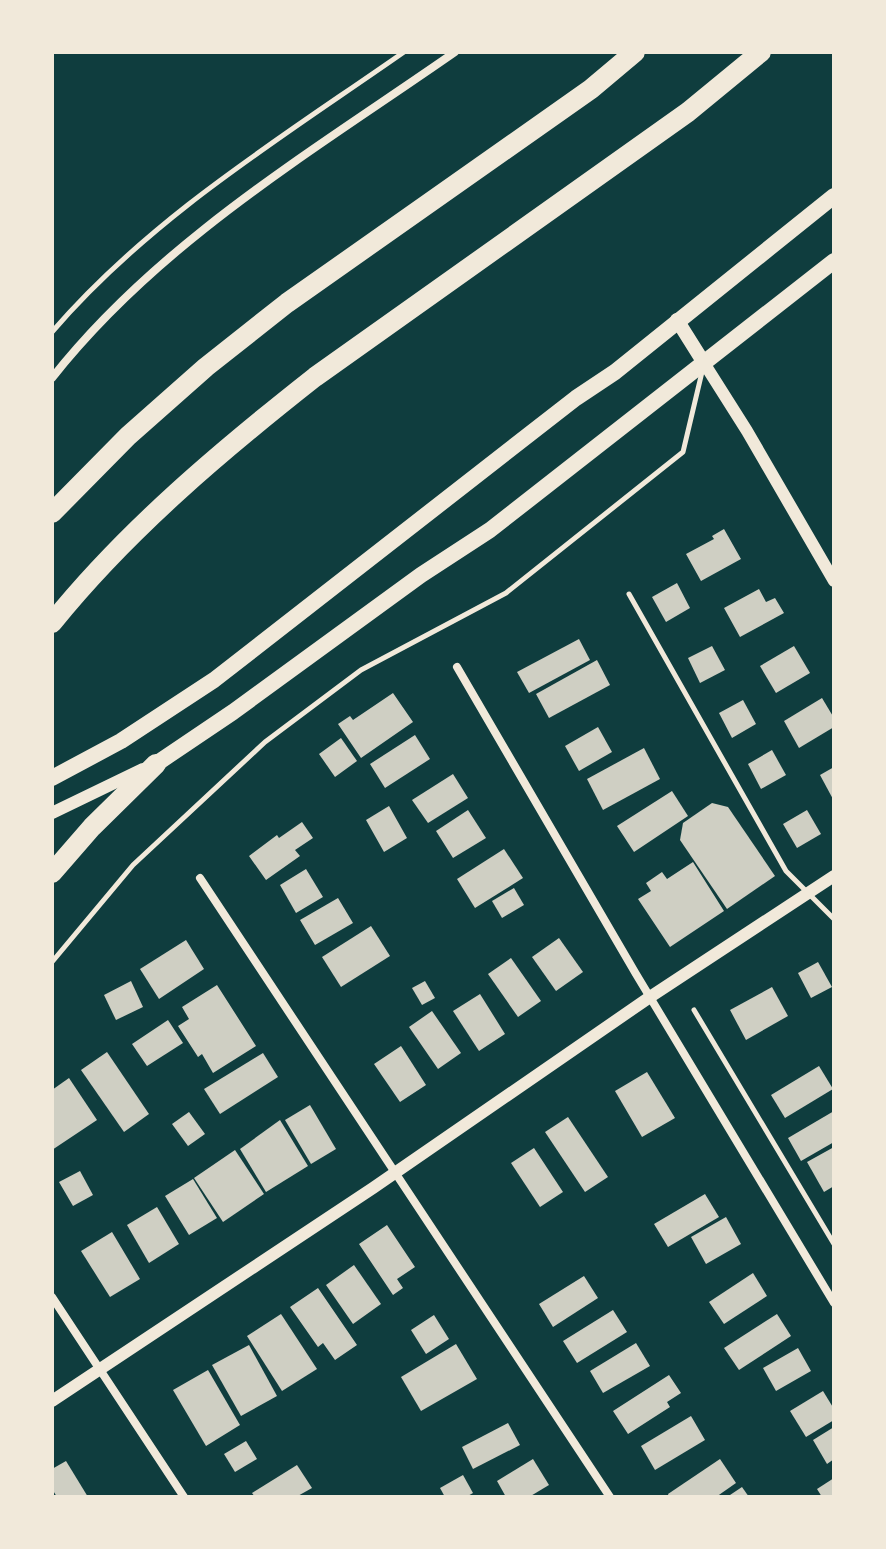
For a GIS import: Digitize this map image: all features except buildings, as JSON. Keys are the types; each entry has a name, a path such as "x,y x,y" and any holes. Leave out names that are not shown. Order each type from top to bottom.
{"highway":[{"path":"52,513 128,436 206,367 287,303 591,89 635,52"},
{"path":"52,623 158,510 262,418 688,112 761,52"},
{"path":"52,873 92,827 156,764"}],"main road":[{"path":"52,778 121,741 214,680 576,398 615,372 834,196"},
{"path":"156,764 222,720 421,575 490,530 834,261"},
{"path":"677,320 704,363"}],"street":[{"path":"52,378 130,291 187,242 455,52"},
{"path":"704,363 834,581"},
{"path":"457,667 834,1303"},
{"path":"52,813 156,764"},
{"path":"52,1401 834,876"},
{"path":"200,878 610,1497"},
{"path":"52,1297 184,1497"}],"lane":[{"path":"52,962 133,865 265,742 361,670 506,593 683,452 704,363"},
{"path":"629,594 786,871 834,919"}],"path":[{"path":"52,332 104,276 172,216 404,52"},
{"path":"694,1010 834,1244"}]}
